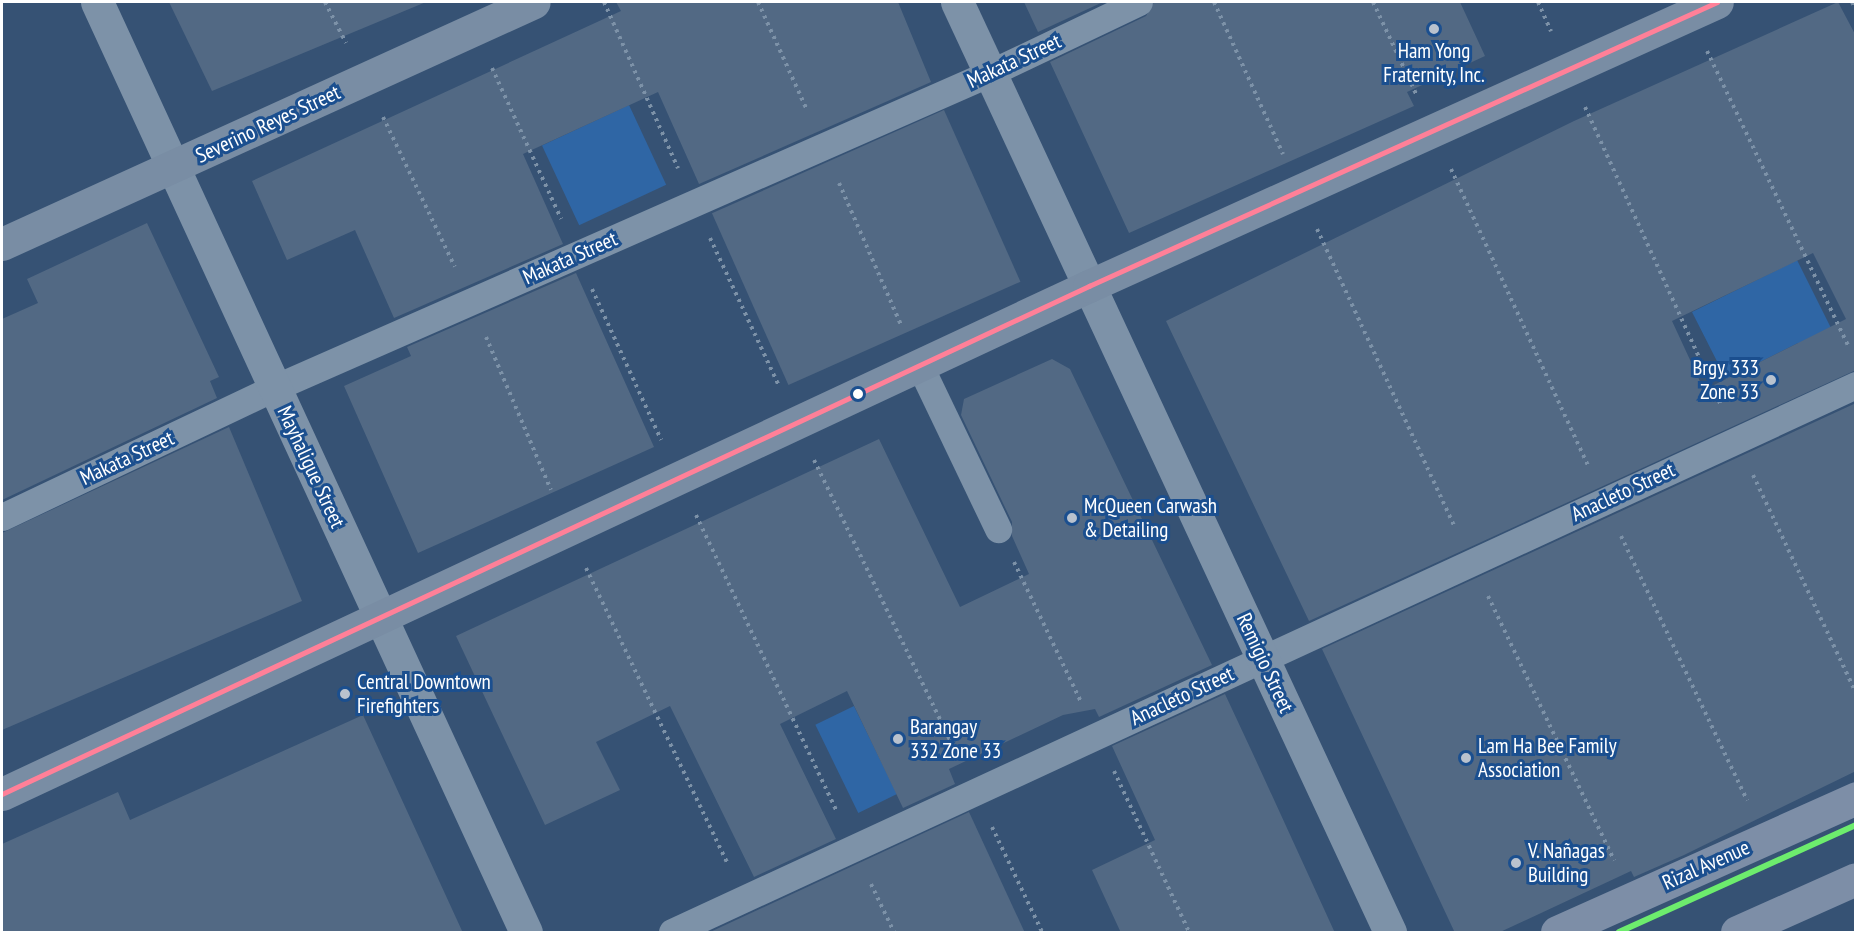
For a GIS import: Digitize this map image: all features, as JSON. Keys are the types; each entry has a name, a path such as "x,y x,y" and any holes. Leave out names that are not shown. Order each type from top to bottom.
{"main road":[{"name":"Rizal Avenue","path":"1557,933 1856,798"},
{"path":"1737,933 1856,879"}],"street":[{"name":"Mayhaligue Street","path":"97,2 525,933"},
{"name":"Severino Reyes Street","path":"2,244 534,2"},
{"name":"Remigio Street","path":"957,2 1390,933"},
{"path":"2,794 1089,286 1703,8"}],"lane":[{"name":"Makata Street","path":"2,517 274,388 990,73 1139,2"},
{"path":"920,366 998,529"},
{"name":"Anacleto Street","path":"672,933 1856,385"}],"path":[{"path":"325,2 365,79 471,302 567,530 745,899"},
{"path":"604,2 796,423 976,792 1042,933"},
{"path":"1214,2 1472,563 1632,898"},
{"path":"1373,2 1604,501 1765,839"},
{"path":"1538,2 1737,440 1856,693"},
{"path":"1852,2 1856,9"},
{"path":"1703,8 1851,351"}],"shaded area":[{"path":"629,105 666,185 579,225 542,146"},
{"path":"1797,260 1849,364 1798,343 1726,379 1692,312"},
{"path":"854,706 897,794 858,813 815,725"}],"building":[{"path":"169,2 426,2 212,91"},
{"path":"616,2 898,2 931,82 699,184 658,92 523,154 563,244 394,318 355,230 287,260 252,181 621,11"},
{"path":"1024,2 1103,2 1038,32"},
{"path":"1154,2 1460,2 1485,56 1407,92 1414,106 1129,233 1050,62 1146,16"},
{"path":"1838,2 1856,36 1856,370 1309,621 1166,321 1574,121","holes":["1813,253 1846,319 1704,390 1672,321"]},
{"path":"944,110 1020,282 788,385 712,213"},
{"path":"147,223 219,377 210,381 217,398 2,500 2,319 38,303 27,279"},
{"path":"576,273 654,447 418,553 344,386 411,356 407,347"},
{"path":"1052,359 1070,369 1212,665 1099,717 1095,709 1063,715 949,769 955,784 903,808 847,691 780,724 836,839 754,877 670,706 596,742 620,790 545,825 456,636 879,439 960,607 1029,574 1012,536 1012,522 961,415 964,399"},
{"path":"1856,403 1856,771 1684,855 1634,877 1631,871 1498,933 1455,933 1322,649"},
{"path":"229,427 302,601 2,730 2,533"},
{"path":"1225,694 1335,933 1121,933 1092,870 1155,840 1112,746"},
{"path":"363,715 463,933 2,933 2,844 118,792 130,820"},
{"path":"969,812 1025,933 708,933"}],"transit line":[{"path":"2,794 1089,286 1717,2"},
{"path":"1619,932 1856,825"}],"place":[{"name":"Ham Yong Fraternity, Inc.","path":"1434,29"},
{"name":"Brgy. 333 Zone 33","path":"1771,380"},
{"name":"McQueen Carwash & Detailing","path":"1072,518"},
{"name":"Central Downtown Firefighters","path":"345,694"},
{"name":"Barangay 332 Zone 33","path":"898,739"},
{"name":"Lam Ha Bee Family Association","path":"1466,758"},
{"name":"V. Nañagas Building","path":"1516,863"}]}
